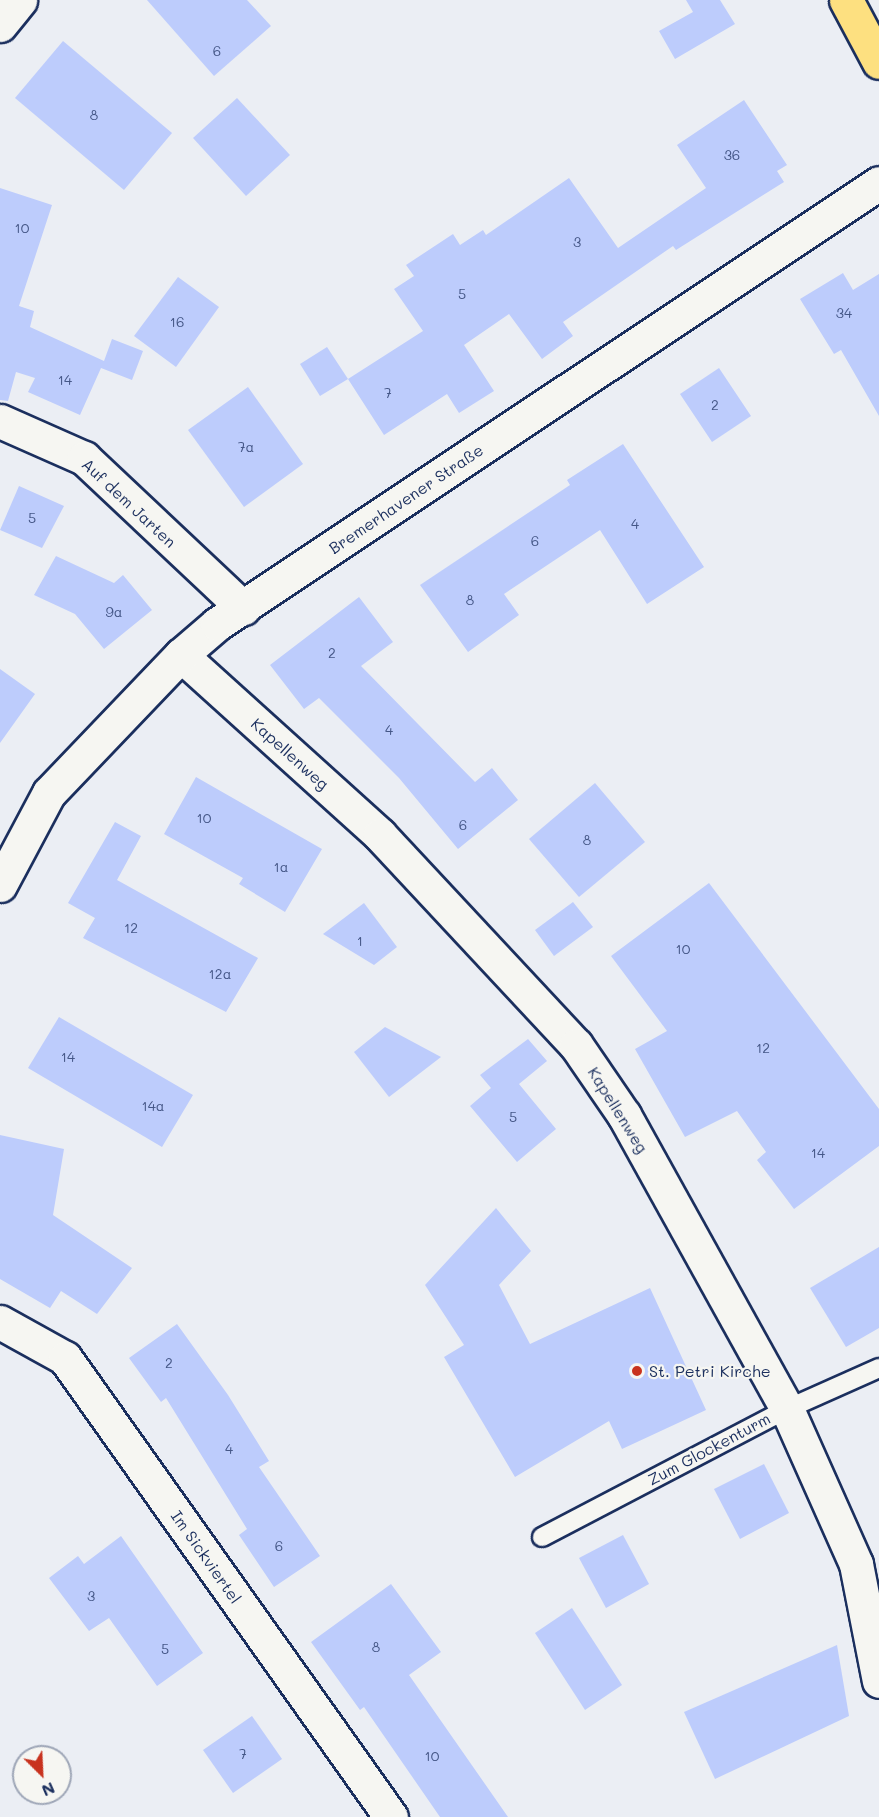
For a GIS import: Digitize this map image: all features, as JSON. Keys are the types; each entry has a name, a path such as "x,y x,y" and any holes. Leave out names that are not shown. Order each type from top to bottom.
{"main road":[{"path":"846,0 879,62"}],"street":[{"path":"0,25 20,0"},
{"name":"Bremerhavener Straße","path":"0,885 49,793 181,655 217,624 879,183"},
{"name":"Auf dem Jarten","path":"0,421 84,458 243,608"},
{"name":"Kapellenweg","path":"181,655 380,835 576,1045 624,1115 787,1408 856,1564 879,1681"},
{"name":"Im Sickviertel","path":"0,1322 65,1358 391,1817"}],"lane":[{"name":"Zum Glockenturm","path":"542,1537 787,1408 879,1368"}],"building":[{"path":"147,0 247,0 271,26 214,76"},
{"path":"686,0 720,0 735,24 675,59 659,31 693,12"},
{"path":"63,41 172,133 124,190 15,98"},
{"path":"237,98 290,155 246,196 193,138"},
{"path":"744,100 787,165 777,171 784,182 676,250 673,246 563,322 573,336 542,359 509,314 464,345 494,391 459,413 447,394 384,435 348,379 423,331 394,289 414,276 406,265 453,234 460,245 483,230 486,235 569,178 618,248 706,188 677,145"},
{"path":"0,188 52,205 19,306 34,311 30,327 104,361 112,339 143,351 132,380 101,368 80,415 28,392 35,378 16,372 8,401 0,400"},
{"path":"843,273 853,290 879,274 879,416 841,350 834,354 800,299"},
{"path":"178,277 219,307 176,367 134,336"},
{"path":"327,347 348,379 320,396 300,364"},
{"path":"719,368 751,416 712,442 680,394"},
{"path":"248,387 303,464 244,507 188,430"},
{"path":"623,444 704,567 647,604 600,530 504,594 519,615 468,652 420,585 570,485 567,480"},
{"path":"19,486 64,506 42,548 0,530"},
{"path":"56,556 114,583 123,575 152,610 104,649 75,614 34,595"},
{"path":"359,597 393,642 361,666 475,782 492,768 518,800 458,849 399,778 319,698 304,709 270,665"},
{"path":"0,669 35,694 0,743"},
{"path":"196,777 322,849 285,912 239,884 243,878 164,834"},
{"path":"595,783 645,842 579,897 529,839"},
{"path":"115,822 141,836 117,880 258,958 226,1012 83,938 95,918 68,903"},
{"path":"709,883 879,1109 879,1146 794,1209 757,1160 766,1152 737,1111 685,1137 635,1049 667,1031 611,956"},
{"path":"573,902 593,927 554,956 535,930"},
{"path":"364,903 397,947 374,965 323,934"},
{"path":"59,1017 193,1095 162,1147 28,1068"},
{"path":"385,1027 441,1057 389,1097 354,1052"},
{"path":"528,1039 547,1061 519,1084 556,1129 517,1162 470,1106 491,1088 480,1075"},
{"path":"0,1135 64,1149 53,1215 132,1268 97,1314 61,1291 50,1308 0,1279"},
{"path":"496,1208 531,1251 499,1285 530,1344 650,1288 706,1410 622,1449 609,1421 515,1477 444,1357 464,1345 425,1285"},
{"path":"879,1247 879,1328 846,1347 810,1288"},
{"path":"177,1324 228,1395 269,1461 259,1467 320,1556 274,1587 239,1535 247,1529 166,1398 161,1402 129,1358"},
{"path":"764,1464 789,1513 740,1539 714,1489"},
{"path":"623,1535 649,1584 606,1608 579,1558"},
{"path":"121,1536 203,1653 157,1686 109,1618 89,1631 49,1578 78,1556 84,1564"},
{"path":"391,1584 441,1652 409,1675 508,1817 440,1817 364,1707 360,1710 311,1642"},
{"path":"572,1608 622,1685 585,1710 535,1633"},
{"path":"837,1645 849,1716 715,1779 684,1712"},
{"path":"252,1716 282,1759 233,1793 203,1750"}],"place":[{"name":"St. Petri Kirche","path":"637,1371"}]}
